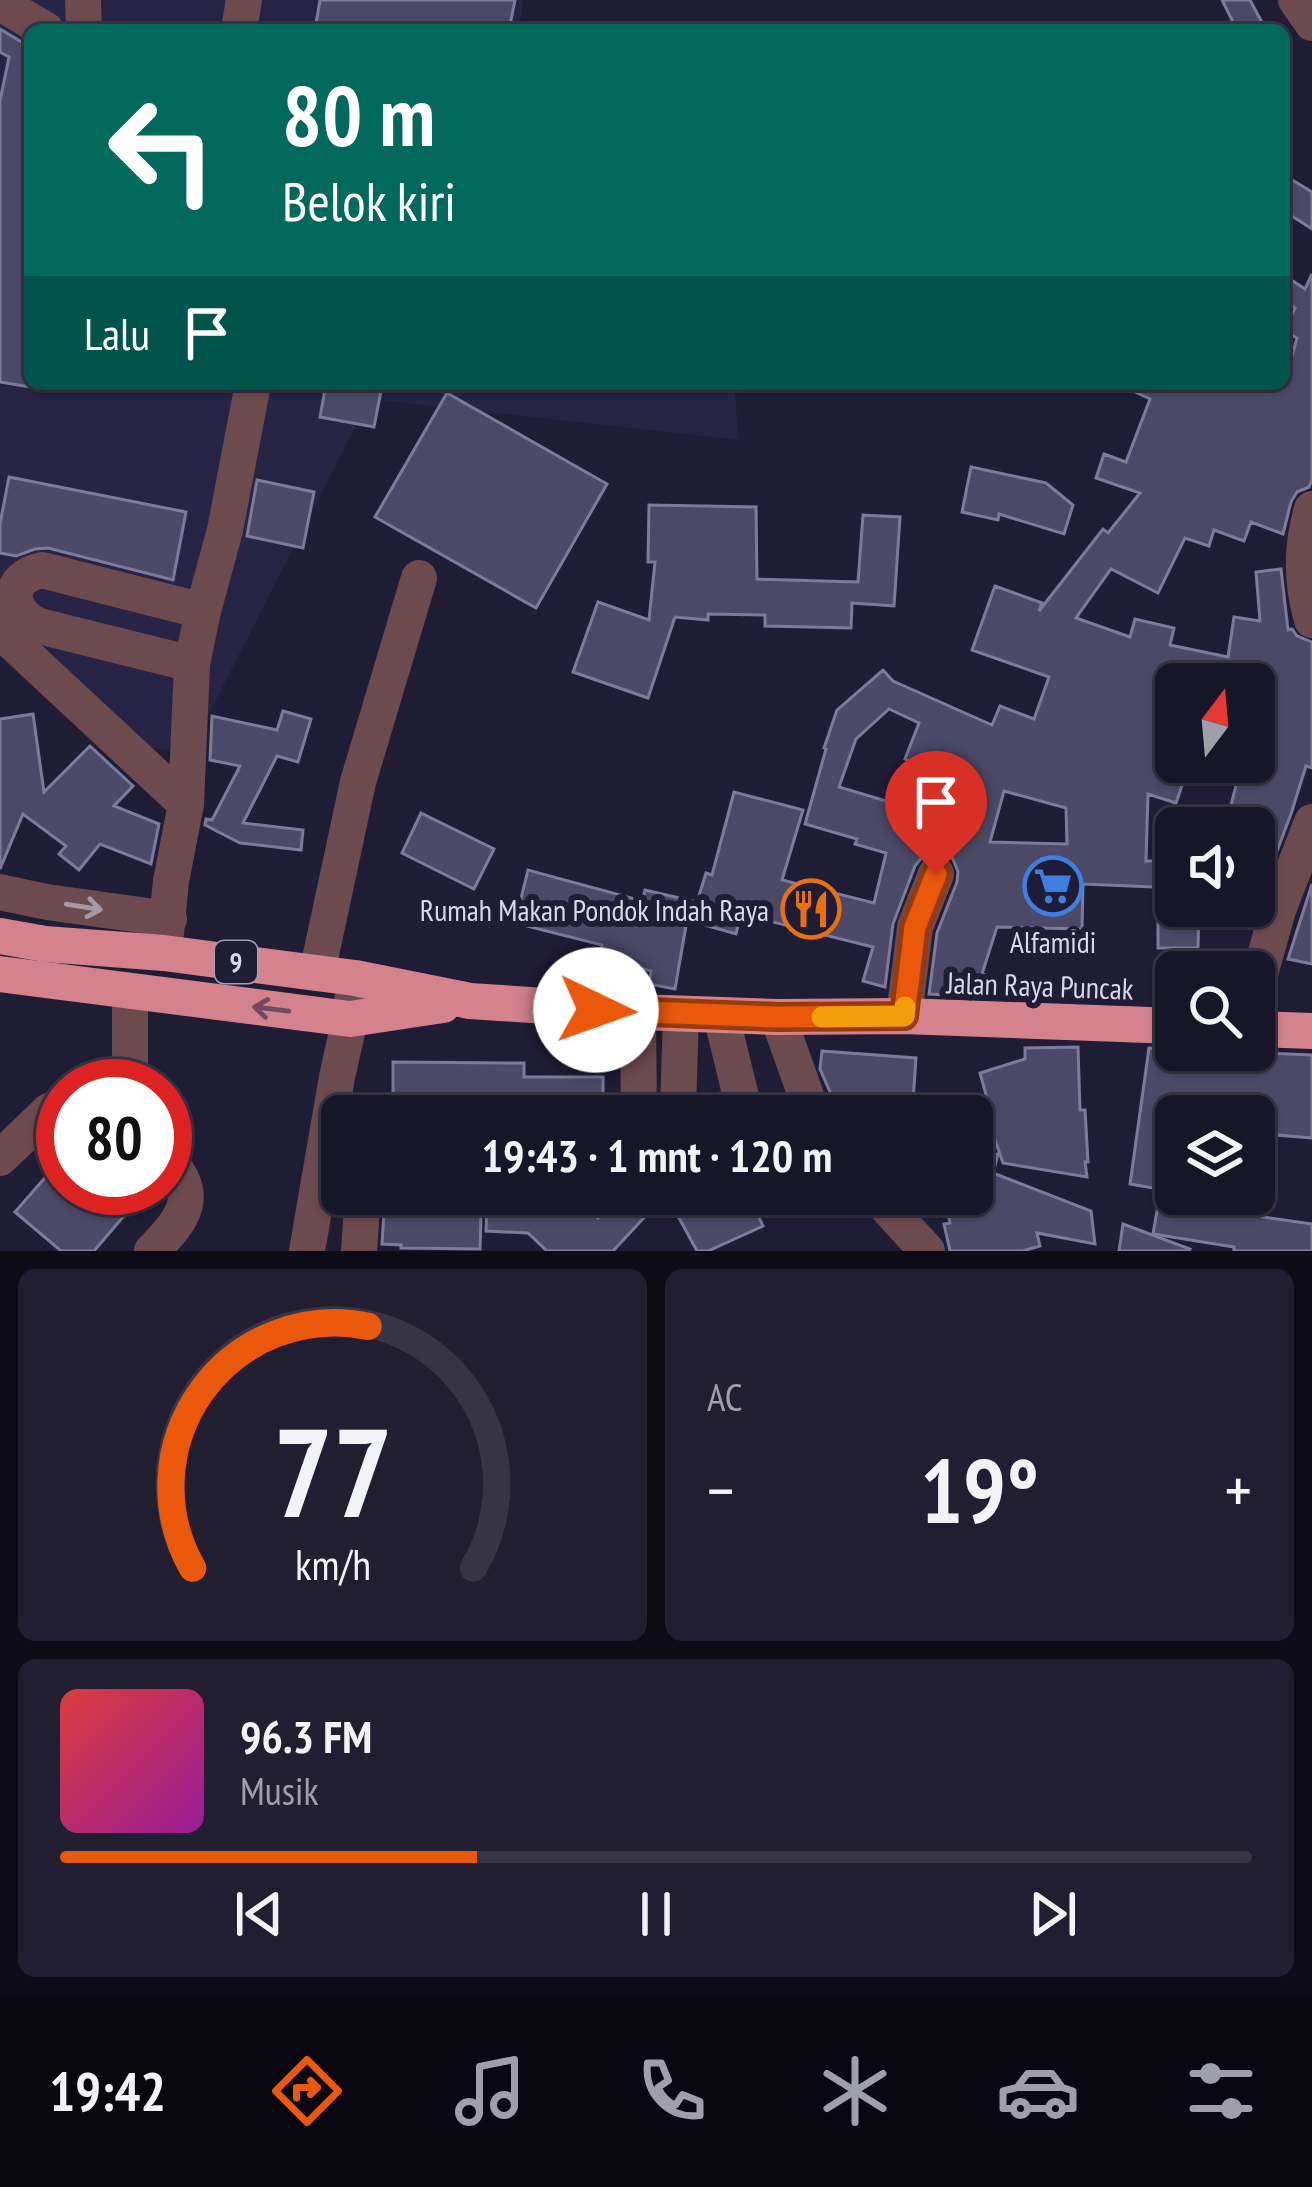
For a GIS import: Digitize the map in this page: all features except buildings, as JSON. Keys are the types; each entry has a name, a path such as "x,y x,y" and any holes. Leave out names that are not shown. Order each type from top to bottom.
{"highway":[{"name":"Jalan Raya Puncak","path":"0,936 45,944 166,936 317,973 470,1001 681,1014 1155,1025"},
{"name":"Jalan Raya Puncak","path":"0,974 350,1019 470,1001"},
{"path":"0,1000 130,1008 176,997"},
{"path":"1275,1030 1312,1031"}],"street":[{"path":"1296,0 1312,22"},
{"path":"0,3 36,24"},
{"path":"0,892 166,936 186,804 192,664 226,530 252,390"},
{"path":"1312,509 1303,550 1312,620"},
{"path":"192,664 39,626 22,615 14,592 23,578 42,570 203,611"},
{"path":"317,973 358,782 419,578"},
{"path":"0,631 186,804"},
{"path":"1266,951 1312,822"},
{"path":"904,1016 915,927 936,874"},
{"path":"307,1251 355,978"},
{"path":"130,1008 130,1059"},
{"path":"638,1012 639,1095"},
{"path":"681,1014 678,1110 689,1116 735,1107 742,1101 721,1015"},
{"path":"778,1017 806,1095"},
{"path":"0,1158 36,1124"},
{"path":"152,1251 180,1215"},
{"path":"359,1251 362,1215"},
{"path":"894,1215 927,1251"}],"shaded area":[{"path":"0,0 523,0 520,24 24,24 24,390 735,390 739,440 369,399 189,753 112,743 0,638"}],"slow traffic":[{"path":"822,1017 904,1016 905,1007"}],"place":[{"name":"Alfamidi","path":"1053,886"},
{"name":"Rumah Makan Pondok Indah Raya","path":"811,909"}],"route":[{"path":"596,1010 904,1016 915,927 936,874"}]}
